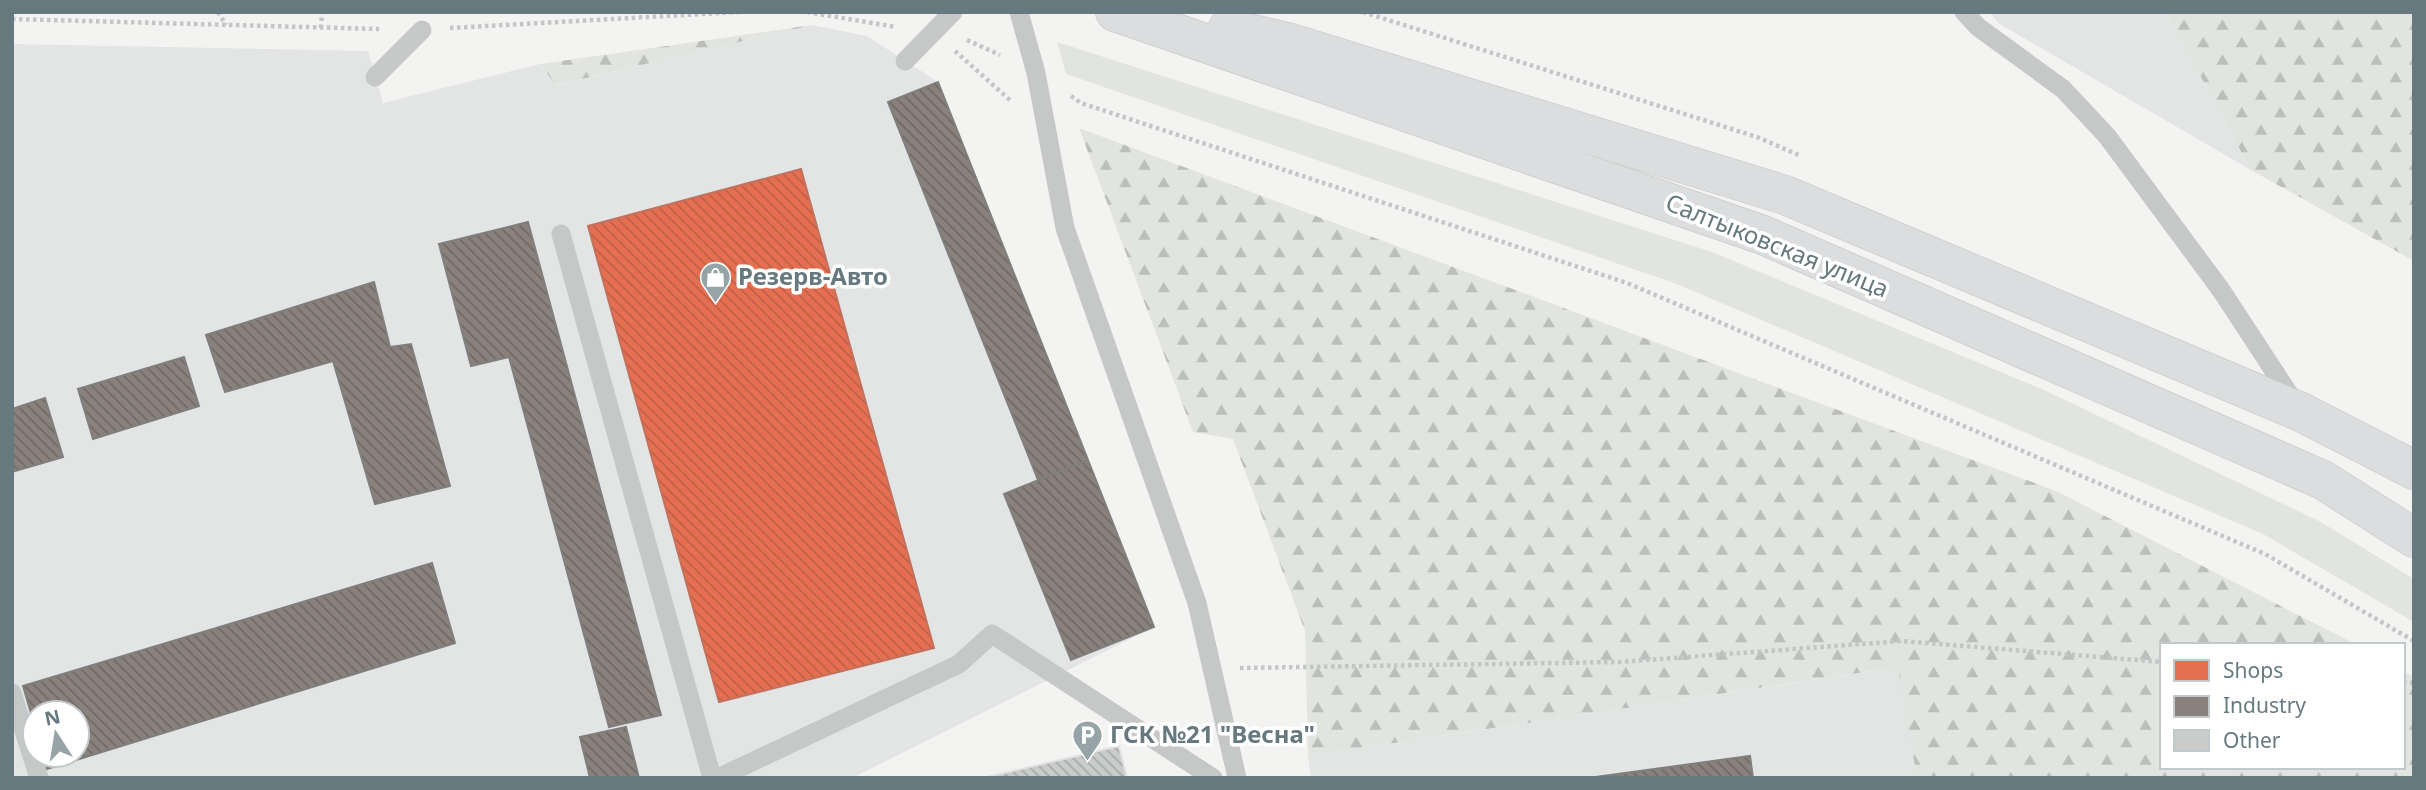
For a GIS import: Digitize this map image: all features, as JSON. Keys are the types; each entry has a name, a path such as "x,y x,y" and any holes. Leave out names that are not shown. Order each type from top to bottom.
{"main road":[{"name":"Салтыковская улица","path":"1115,12 1763,235 2323,480 2414,538"},
{"name":"Салтыковская улица","path":"1163,12 1291,43 1785,195 2301,412 2414,470"}],"lane":[{"path":"905,61 953,12"},
{"path":"1019,12 1036,74 1065,228 1197,603 1237,778"},
{"path":"1964,12 1978,27 2063,89 2107,136 2221,290 2301,412"},
{"path":"375,78 422,30"},
{"path":"561,234 712,778"},
{"path":"718,778 959,664 992,634 1213,778"},
{"path":"12,693 39,778"}],"path":[{"path":"218,12 226,24"},
{"path":"321,28 322,12"},
{"path":"12,19 422,30 739,12"},
{"path":"962,57 1048,134"},
{"path":"1036,74 1081,103 1627,283 2265,554 2414,641"},
{"path":"1212,669 1619,662 1902,641 2160,662"}],"shaded area":[{"path":"1989,12 2166,12 2251,170 1998,23"},
{"path":"812,25 867,36 938,82 1154,627 852,778 12,778 12,44 368,51 383,103 540,64 557,85"},
{"path":"1899,667 1917,778 1311,778 1308,756"}],"green space":[{"path":"2166,12 2414,12 2414,261 2251,170"},
{"path":"812,25 556,85 540,64"},
{"path":"1057,42 1712,252 2044,390 2319,521 2414,579 2414,622 2263,534 1677,284 1066,74"},
{"path":"1079,128 2056,491 2353,643 2160,643 2160,769 2405,769 2405,672 2414,677 2414,778 1917,778 1898,667 1308,756 1305,631 1233,439 1193,432"}],"building: Shops":[{"path":"801,169 934,648 719,702 588,226"}],"building: Industry":[{"path":"938,82 1088,460 1038,480 888,102"},
{"path":"528,222 661,715 609,727 509,357 471,366 439,244"},
{"path":"374,282 390,347 411,344 450,486 375,504 333,361 225,392 206,335"},
{"path":"184,357 199,406 93,439 78,389"},
{"path":"45,398 63,457 12,472 12,409"},
{"path":"1088,460 1154,627 1071,660 1004,494"},
{"path":"432,563 455,643 91,755 91,699 27,699 23,686"},
{"path":"626,727 639,778 590,778 580,737"},
{"path":"1750,756 1753,778 1588,778"}],"building: Other":[{"name":"ГСК №21 \"Весна\"","path":"1119,746 1127,778 983,778"}],"place":[{"name":"Резерв-Авто","path":"715,304"},
{"name":"ГСК №21 \"Весна\"","path":"1087,762"}]}
